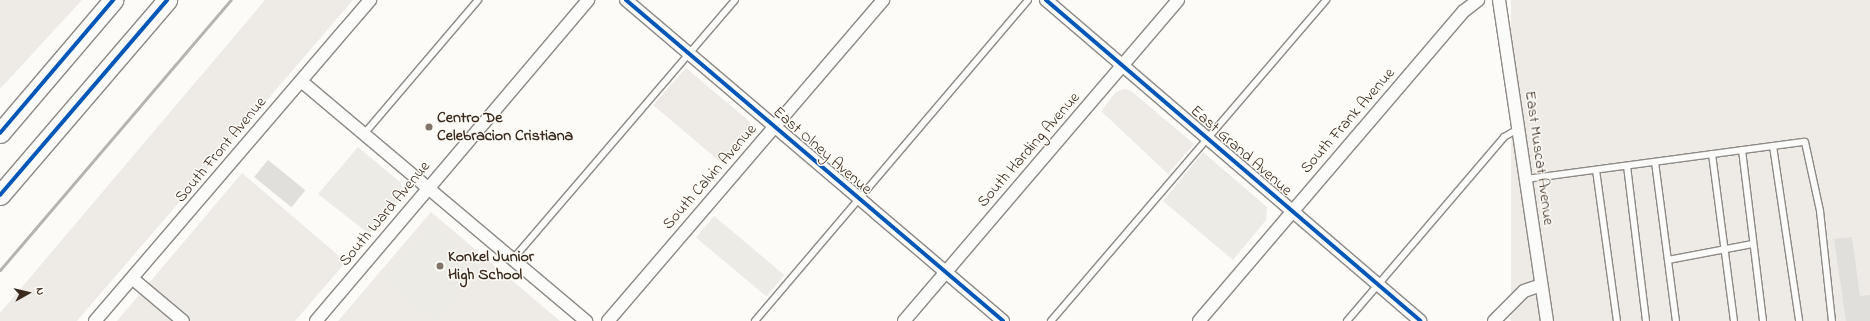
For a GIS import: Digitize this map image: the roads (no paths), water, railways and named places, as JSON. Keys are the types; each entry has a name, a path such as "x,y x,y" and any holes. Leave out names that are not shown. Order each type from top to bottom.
{"main road":[{"path":"3,126 113,0"},
{"path":"0,195 168,0"}],"street":[{"name":"South Front Avenue","path":"95,321 133,279 370,0"},
{"name":"South Ward Avenue","path":"316,321 588,0"},
{"name":"East Olney Avenue","path":"626,0 1003,321"},
{"name":"South Calvin Avenue","path":"608,321 883,0"},
{"name":"East Grand Avenue","path":"1046,0 1293,210 1420,321"},
{"name":"South Harding Avenue","path":"904,321 1178,0"},
{"name":"South Frank Avenue","path":"1199,321 1464,11 1478,0"},
{"name":"East Muscat Avenue","path":"1499,0 1547,321"},
{"path":"301,81 586,321"},
{"path":"133,279 183,321"},
{"path":"1494,321 1524,290 1541,285"}],"lane":[{"path":"364,134 478,0"},
{"path":"513,259 735,0"},
{"path":"755,321 1028,0"},
{"path":"1051,321 1326,0"},
{"path":"1347,321 1504,137 1519,128"},
{"path":"1526,179 1806,142 1820,211 1832,321"},
{"path":"1773,146 1799,321"},
{"path":"1742,150 1763,321"},
{"path":"1712,154 1734,321"},
{"path":"1655,162 1676,321"},
{"path":"1627,166 1646,321"},
{"path":"1596,170 1617,321"},
{"path":"1668,260 1725,251 1753,244"}],"railway":[{"path":"0,270 231,0"}],"place":[{"name":"Centro De Celebracion Cristiana","path":"429,127"},
{"name":"Konkel Junior High School","path":"440,266"}]}
